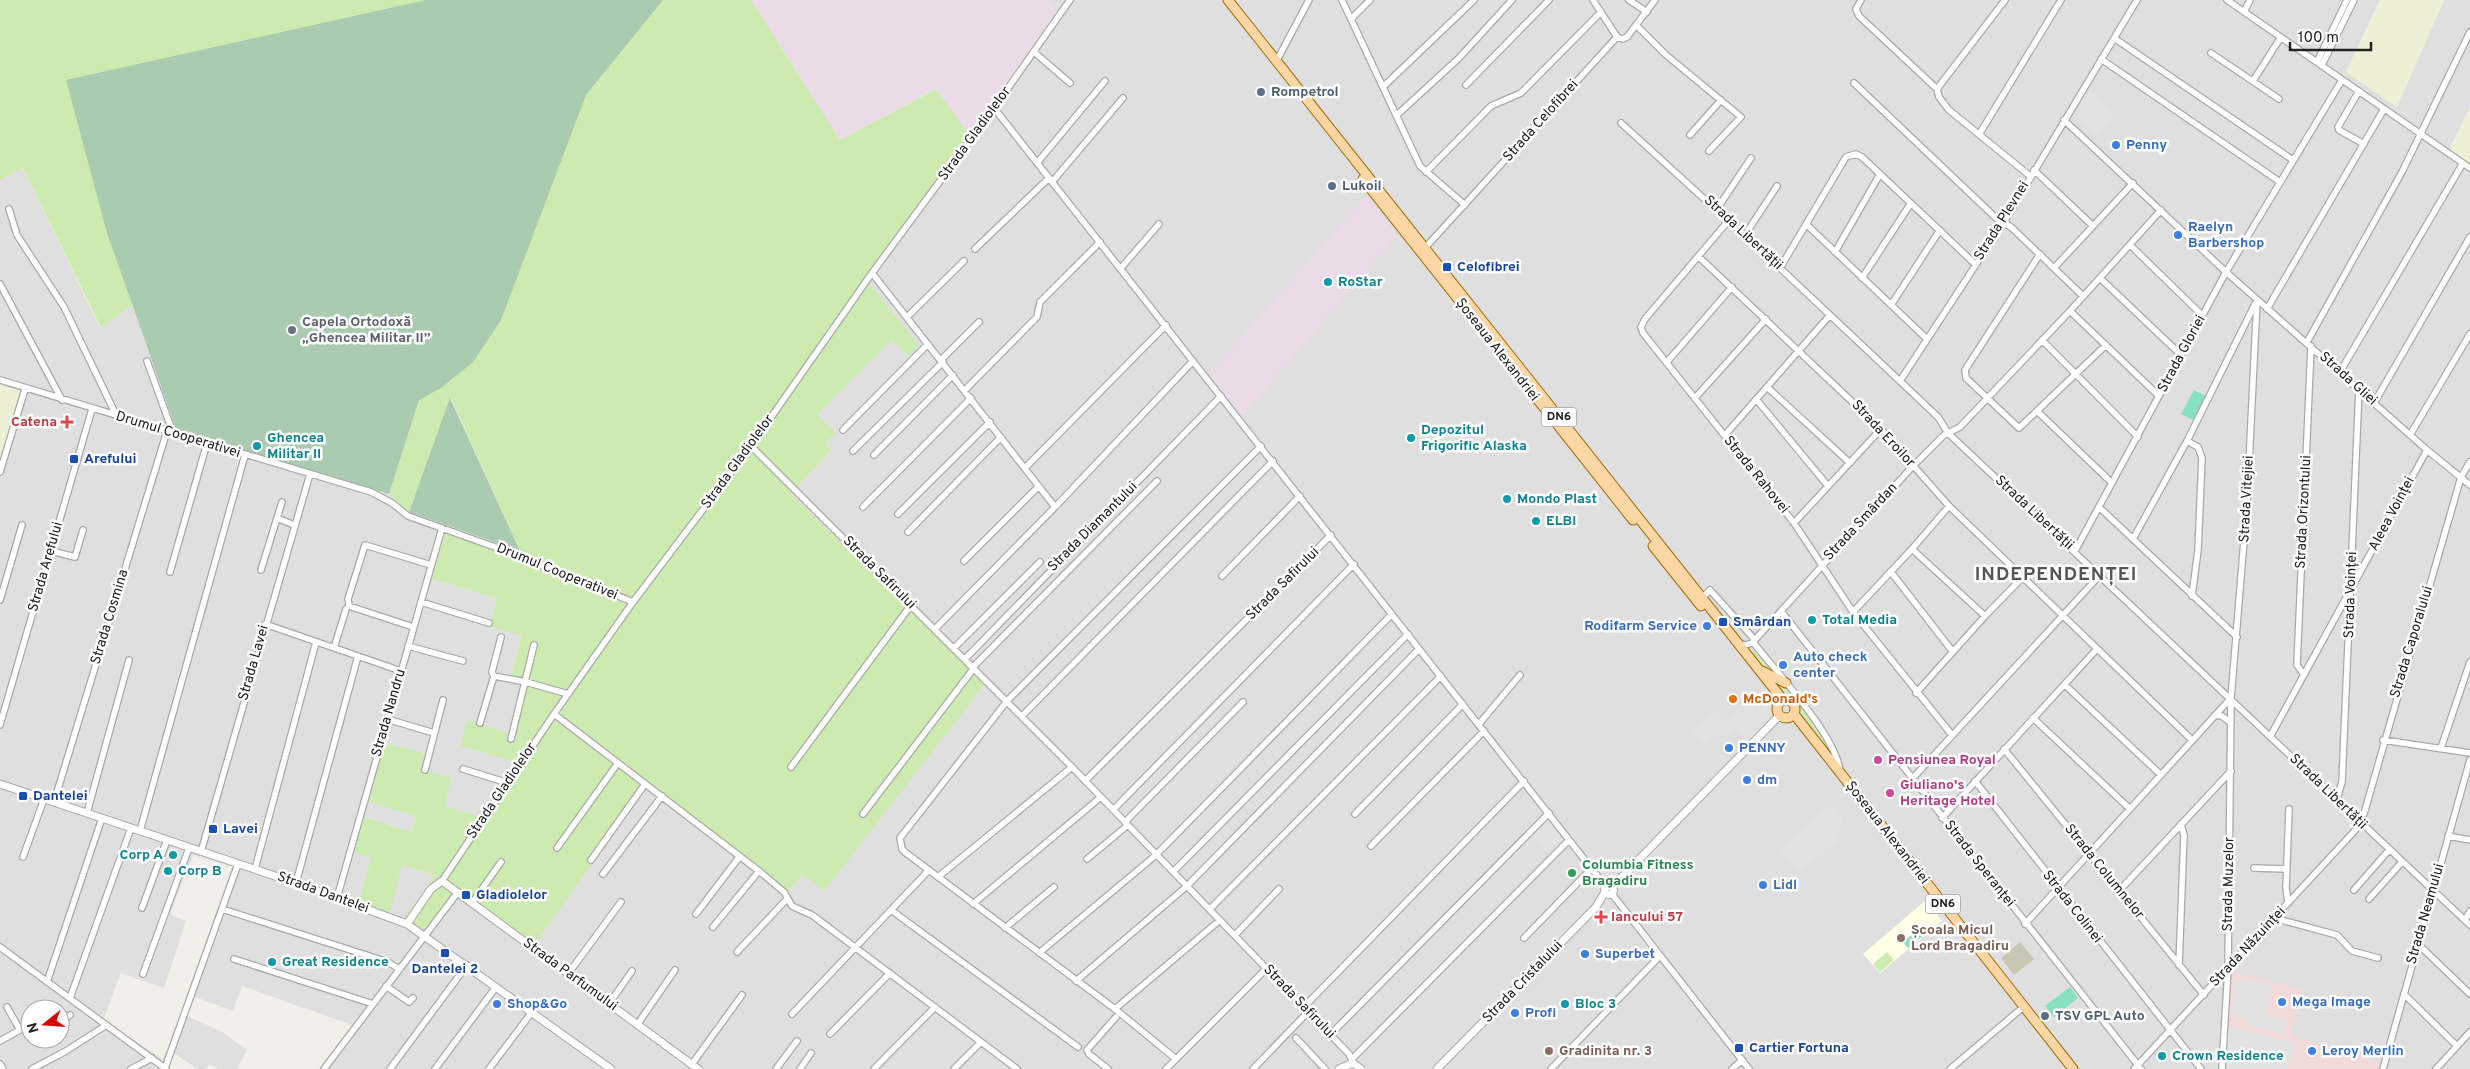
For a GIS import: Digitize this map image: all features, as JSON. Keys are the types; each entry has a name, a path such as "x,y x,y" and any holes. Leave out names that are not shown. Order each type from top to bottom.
{"main road":[{"name":"Șoseaua Alexandriei","path":"1228,0 1759,670 1781,702"},
{"name":"Șoseaua Alexandriei","path":"1351,157 1383,206 1781,702"},
{"path":"1759,670 1786,683"},
{"name":"DN6","path":"1781,702 1793,703 1795,707 1788,715"},
{"path":"1781,702 1778,710 1788,715"},
{"name":"Șoseaua Alexandriei","path":"1788,715 1841,775 2073,1069"},
{"name":"Șoseaua Alexandriei","path":"1788,715 2068,1069"}],"street":[{"name":"Strada Gladiolelor","path":"407,924 431,889 442,881 554,714 633,602 751,446 872,273 994,108 1070,0"},
{"path":"1276,62 1309,0"},
{"path":"1342,0 1384,86 1416,158 1426,172 1465,205"},
{"path":"1352,19 1370,0"},
{"path":"1384,86 1474,0"},
{"path":"1397,115 1459,58 1512,0"},
{"path":"1466,85 1549,0"},
{"path":"1593,0 1617,37"},
{"path":"1629,0 1647,12"},
{"name":"Strada Celofibrei","path":"1425,248 1617,37 1625,38 1655,0"},
{"path":"1937,89 2005,0"},
{"path":"1980,133 2061,0"},
{"name":"Strada Plevnei","path":"1900,381 2003,222 2137,0"},
{"path":"2227,0 2470,168"},
{"path":"2244,12 2250,0"},
{"path":"2320,64 2347,0"},
{"path":"2320,64 2354,0"},
{"path":"1858,1 1856,10 1859,16 1937,89 1939,97 1949,110 1980,133 2030,176"},
{"path":"1426,172 1491,106 1521,93 1601,12"},
{"path":"1636,26 1665,54 1741,116 1709,151"},
{"path":"2309,344 2421,135 2470,32"},
{"path":"2253,81 2281,37"},
{"path":"2114,38 2293,160"},
{"path":"1034,52 1070,83"},
{"path":"2211,53 2279,99"},
{"path":"2101,59 2280,182"},
{"name":"Strada Gloriei","path":"2075,551 2226,272 2342,80"},
{"path":"1037,163 1105,81"},
{"path":"1854,83 2084,296"},
{"path":"2359,91 2338,127 2339,130 2364,144"},
{"path":"975,250 1050,180 1123,98"},
{"path":"1690,135 1721,100"},
{"path":"994,108 1166,324 1193,361 1749,1069"},
{"path":"2267,309 2384,109"},
{"name":"Strada Gliei","path":"2064,120 2267,309 2326,359 2410,436 2470,485"},
{"name":"Strada Libertății","path":"1621,123 1729,220 1900,381 1938,417 1948,432 2271,735 2361,824 2468,922"},
{"path":"1780,268 1849,155 1860,155 1975,264"},
{"path":"1717,209 1751,158"},
{"path":"2340,372 2463,163"},
{"path":"2034,170 2093,226"},
{"path":"1835,252 1880,174"},
{"path":"2054,268 2133,183"},
{"path":"1745,235 1777,186"},
{"path":"1862,278 1911,203"},
{"path":"9,209 16,234 64,307 117,417"},
{"name":"Strada Smârdan","path":"1753,642 1913,466 1948,432 1960,427 2084,296 2161,210"},
{"name":"Strada Rahovei","path":"1729,220 1645,318 1641,327 1643,333 1794,523 1853,612 1916,693 1952,735"},
{"path":"1121,268 1159,224"},
{"path":"1806,224 1927,339"},
{"path":"1891,305 1940,230"},
{"path":"2374,403 2470,237"},
{"path":"965,390 1037,317 1040,302 1100,242"},
{"path":"2130,245 2202,315"},
{"path":"2040,254 1965,370 1966,378 2016,427 2021,427 2106,345"},
{"name":"Strada Eroilor","path":"1699,256 1881,429 1949,506 2061,617 2192,740"},
{"path":"907,317 964,261"},
{"path":"872,273 990,422 1038,487 1055,506"},
{"path":"2100,278 2181,355"},
{"path":"0,284 62,400"},
{"path":"1667,362 1732,287"},
{"path":"2133,539 2188,442 2257,300"},
{"name":"Strada Vitejiei","path":"2231,698 2247,504 2257,300"},
{"path":"2070,311 2159,396"},
{"path":"1724,435 1830,315"},
{"path":"1695,398 1766,319"},
{"path":"853,451 979,322"},
{"path":"1024,468 1166,324"},
{"path":"2410,436 2470,334"},
{"path":"2042,340 2138,437"},
{"path":"843,430 928,344"},
{"name":"Strada Orizontului","path":"2304,674 2297,665 2310,366 2309,344"},
{"path":"2310,366 2315,361 2326,359"},
{"path":"147,361 170,432"},
{"path":"935,629 1193,361"},
{"path":"874,455 953,375"},
{"name":"Drumul Cooperativei","path":"0,380 117,417 371,492 408,516 495,547 633,602"},
{"path":"1767,387 1850,463"},
{"path":"0,472 25,389"},
{"name":"Strada Voinței","path":"2337,800 2342,782 2359,389"},
{"name":"Strada Diamantului","path":"965,659 1221,396"},
{"path":"863,507 971,398"},
{"path":"1756,399 1828,486"},
{"name":"Strada Arefului","path":"0,725 92,409"},
{"path":"2038,411 2112,483"},
{"path":"898,514 990,422"},
{"path":"1794,523 1881,429"},
{"name":"Strada Cosmina","path":"54,802 170,432"},
{"path":"908,532 1001,437"},
{"path":"2188,442 2198,447 2202,458 2198,550 2192,596"},
{"path":"170,572 207,443"},
{"name":"Strada Safirului","path":"751,446 1086,781 1331,1034 1352,1061 1361,1069"},
{"path":"1176,1059 1114,1009 906,853 902,849 900,838 1007,701 1260,446"},
{"name":"Aleea Voinței","path":"2271,735 2427,450"},
{"path":"140,831 245,454"},
{"path":"1022,716 1273,461"},
{"name":"Strada Caporalului","path":"2361,824 2383,740 2461,477 2470,462"},
{"name":"Strada Lavei","path":"201,852 265,624 310,474"},
{"path":"863,814 974,667 1157,480"},
{"path":"964,561 1038,487"},
{"path":"1222,576 1300,496"},
{"path":"261,570 282,502"},
{"path":"1853,612 1949,506"},
{"path":"2099,507 2237,637"},
{"path":"277,518 294,525"},
{"path":"0,600 22,525"},
{"name":"Strada Nandru","path":"337,898 442,528"},
{"path":"51,551 75,557 83,530"},
{"name":"Strada Safirului","path":"1086,781 1331,536"},
{"path":"413,627 349,606 348,599 365,545 431,565"},
{"path":"1912,549 1985,616"},
{"path":"954,648 1040,562"},
{"path":"1113,810 1354,564"},
{"path":"1891,572 1953,652"},
{"path":"1912,779 2100,575"},
{"path":"1916,693 2022,578"},
{"path":"1702,598 1710,590 1786,683 1828,740 1837,759 1841,775"},
{"path":"420,602 489,623"},
{"path":"791,767 911,605"},
{"path":"334,648 346,609"},
{"name":"Strada Speranței","path":"1781,611 2137,1068"},
{"path":"1039,953 1156,855 1392,614"},
{"path":"265,624 400,671"},
{"path":"1173,872 1408,634"},
{"path":"480,724 494,676 492,672 501,637"},
{"path":"255,869 316,642"},
{"path":"1738,644 1746,645 1753,642"},
{"path":"511,739 534,645"},
{"path":"408,646 462,661"},
{"path":"1076,981 1187,886 1419,649"},
{"path":"1942,818 2096,650"},
{"path":"296,883 358,656"},
{"path":"87,813 129,660"},
{"path":"2441,748 2470,662"},
{"path":"494,676 526,682 568,694"},
{"path":"1210,909 1441,676"},
{"path":"1479,724 1520,676"},
{"path":"2065,685 2160,774"},
{"path":"2025,924 2231,698"},
{"name":"Strada Muzelor","path":"2222,1069 2228,969 2231,698"},
{"path":"425,770 443,700"},
{"path":"1087,859 1127,824 1243,702"},
{"path":"1355,814 1463,704"},
{"path":"554,714 782,889 792,906 812,915 1018,1069"},
{"name":"Strada Cristalului","path":"1442,1069 1552,955 1609,891 1788,715"},
{"path":"2215,715 2222,716 2230,723"},
{"path":"2034,718 2129,808"},
{"path":"387,719 434,733"},
{"path":"1371,846 1484,731"},
{"path":"2383,740 2470,753"},
{"name":"Strada Columnelor","path":"2004,750 2204,995"},
{"name":"Strada Neamului","path":"2383,1069 2470,760"},
{"path":"556,848 618,763"},
{"path":"938,877 1072,767"},
{"path":"463,769 508,783"},
{"path":"2119,891 2231,771"},
{"path":"1253,1069 1306,1009 1524,781"},
{"name":"Strada Colinei","path":"1975,781 2170,1032 2201,1069"},
{"name":"Strada Dantelei","path":"0,784 296,883 407,924 424,934 611,1069"},
{"path":"591,860 646,784"},
{"path":"603,874 662,796"},
{"path":"973,904 1101,797"},
{"path":"23,857 44,799"},
{"path":"2288,903 2286,869 2289,809"},
{"path":"1331,1034 1411,955 1548,813"},
{"path":"47,982 102,818"},
{"path":"2179,965 2184,835 2181,824"},
{"name":"Strada Năzuinței","path":"2137,1068 2361,824"},
{"path":"70,998 131,828"},
{"path":"2448,836 2470,840"},
{"path":"142,908 167,840"},
{"path":"1339,1069 1352,1061 1570,840"},
{"path":"143,974 189,848"},
{"path":"2354,890 2389,850"},
{"path":"696,914 740,856"},
{"path":"472,903 501,862"},
{"path":"2369,899 2402,862"},
{"path":"0,947 166,1069 238,864"},
{"path":"1524,938 1592,868"},
{"path":"2254,868 2286,869"},
{"path":"792,1014 929,870"},
{"path":"713,927 759,871"},
{"name":"Strada Parfumului","path":"442,881 698,1069"},
{"path":"1005,928 1054,887"},
{"path":"1235,935 1278,889"},
{"path":"324,1069 424,934 458,892"},
{"path":"737,952 787,900"},
{"path":"568,974 621,902"},
{"path":"222,909 388,962 399,968"},
{"path":"891,910 1078,1046"},
{"path":"2468,922 2470,911"},
{"path":"2274,918 2337,935 2352,951 2378,958"},
{"path":"1114,1009 1220,920"},
{"path":"2418,944 2470,994"},
{"name":"Strada Cristalului","path":"1437,1069 1552,955"},
{"path":"1551,1069 1660,956"},
{"path":"234,959 373,1004"},
{"path":"390,1069 467,965"},
{"path":"1166,1069 1267,968"},
{"path":"637,1025 675,970"},
{"path":"609,1004 632,971"},
{"path":"830,1034 890,973"},
{"path":"386,986 409,1002 413,998"},
{"path":"435,1069 496,987"},
{"path":"2404,994 2458,1046"},
{"path":"692,1064 742,995"},
{"path":"0,1041 20,1030 7,1007"},
{"path":"874,1069 935,1007"},
{"path":"1950,1069 2020,1010"},
{"path":"489,1069 532,1012"},
{"path":"1108,1069 1089,1054 1087,1050 1116,1017"},
{"path":"32,1069 66,1051 105,1026"},
{"path":"2436,1069 2470,1032"},
{"path":"1296,1038 1325,1069"},
{"path":"776,1069 797,1041"},
{"path":"954,1069 981,1042"},
{"path":"800,1069 811,1053"},
{"path":"131,1069 152,1058"},
{"path":"1732,1069 1742,1060"},
{"path":"0,1064 3,1069"}],"shaded area":[{"path":"426,0 663,0 586,95 501,320 473,362 441,388 419,400 389,494 177,432 107,233 66,80"},
{"path":"751,0 1046,0 1057,11 969,135 935,89 840,140"},
{"path":"1046,0 2380,0 2346,72 2397,106 2444,0 2470,0 2470,107 2450,150 2470,164 2470,1069 319,1069 352,1025 242,986 233,1011 187,994 232,867 193,855 170,914 186,921 164,988 121,973 103,1020 163,1059 181,1013 224,1033 247,1050 237,1069 218,1069 210,1064 205,1069 197,1069 174,1053 168,1067 170,1069 0,1069 0,462 22,390 0,383 0,180 23,168 100,328 132,305 177,432 389,494 409,512 448,526 431,579 497,598 522,635 511,675 528,680 525,764 485,819 444,806 419,769 385,743 416,816 411,832 365,817 371,858 359,902 402,865 435,875 399,925 419,937 458,890 647,786 788,891 985,685 791,494 831,450 825,443 817,415 892,340 864,278 1001,93 1057,11"},
{"path":"2380,0 2444,0 2397,107 2346,72"},
{"path":"2090,91 2115,115 2095,136 2076,116"},
{"path":"2470,107 2470,164 2449,150"},
{"path":"1366,196 1397,235 1242,416 1209,374"},
{"path":"0,383 22,390 0,462"},
{"path":"450,398 520,551 409,512"},
{"path":"1753,691 1771,711 1772,715 1749,742 1733,728 1723,740 1716,734 1706,745 1693,734 1713,710 1727,722"},
{"path":"1832,804 1843,817 1838,840 1800,872 1780,848"},
{"path":"1550,819 1567,840 1551,856 1532,837"},
{"name":"Școala Micul Lord Bragadiru","path":"1926,900 1942,921 1880,973 1863,954"},
{"path":"2020,942 2034,959 2014,975 2001,958"},
{"path":"2232,972 2303,989 2291,1036 2381,1063 2379,1069 2226,1069"},
{"path":"2243,978 2273,986 2265,1015 2287,1021 2283,1035 2247,1025 2248,1021 2232,1016 2235,980 2242,982"},
{"path":"18,997 20,1000 20,1025 7,1004"},
{"path":"2231,1027 2295,1043 2288,1069 2227,1069 2228,1033"}],"green space":[{"path":"0,0 751,0 840,140 936,89 969,135 864,278 919,345 908,356 892,340 817,415 836,433 825,443 831,450 791,494 985,684 824,891 803,875 788,891 647,786 535,944 458,890 418,937 399,925 435,875 402,865 390,913 359,902 371,858 354,852 364,817 411,832 416,816 369,802 385,743 424,753 420,769 451,778 445,806 485,819 525,765 461,746 467,720 514,735 528,680 511,675 522,635 490,627 497,598 431,579 446,532 517,559 520,551 451,398 409,512 389,494 419,400 108,234 132,305 101,328 23,168 0,180"},
{"path":"2194,390 2206,396 2193,420 2181,414"},
{"path":"1754,647 1794,697 1781,691 1753,655"},
{"path":"1800,704 1821,732 1830,753 1800,715"},
{"path":"1919,929 1924,935 1908,948 1903,942"},
{"path":"1887,952 1894,960 1880,972 1873,964"},
{"path":"2070,987 2078,998 2054,1017 2045,1006"}],"place":[{"name":"Rompetrol","path":"1261,92"},
{"name":"Penny","path":"2116,145"},
{"name":"Lukoil","path":"1332,186"},
{"name":"Raelyn Barbershop","path":"2178,235"},
{"name":"Celofibrei","path":"1447,267"},
{"name":"RoStar","path":"1328,282"},
{"name":"Capela Ortodoxă „Ghencea Militar II”","path":"292,330"},
{"name":"Catena","path":"67,422"},
{"name":"Depozitul Frigorific Alaska","path":"1411,438"},
{"name":"Ghencea Militar II","path":"257,446"},
{"name":"Arefului","path":"74,459"},
{"name":"Mondo Plast","path":"1507,499"},
{"name":"ELBI","path":"1536,521"},
{"name":"Total Media","path":"1812,620"},
{"name":"Smârdan","path":"1723,622"},
{"name":"Rodifarm Service","path":"1707,626"},
{"name":"Auto check center","path":"1783,665"},
{"name":"McDonald's","path":"1733,699"},
{"name":"PENNY","path":"1729,748"},
{"name":"Pensiunea Royal","path":"1878,760"},
{"name":"dm","path":"1747,780"},
{"name":"Giuliano's Heritage Hotel","path":"1890,793"},
{"name":"Dantelei","path":"23,796"},
{"name":"Lavei","path":"213,829"},
{"name":"Corp A","path":"173,855"},
{"name":"Corp B","path":"168,871"},
{"name":"Columbia Fitness Bragadiru","path":"1572,873"},
{"name":"Lidl","path":"1763,885"},
{"name":"Gladiolelor","path":"466,895"},
{"name":"Iancului 57","path":"1601,917"},
{"name":"Școala Micul Lord Bragadiru","path":"1901,938"},
{"name":"Dantelei 2","path":"445,953"},
{"name":"Superbet","path":"1585,954"},
{"name":"Great Residence","path":"272,962"},
{"name":"Mega Image","path":"2282,1002"},
{"name":"Shop&Go","path":"497,1004"},
{"name":"Bloc 3","path":"1565,1004"},
{"name":"Profi","path":"1515,1013"},
{"name":"TSV GPL Auto","path":"2045,1016"},
{"name":"Cartier Fortuna","path":"1739,1048"},
{"name":"Gradinita nr. 3","path":"1549,1051"},
{"name":"Leroy Merlin","path":"2312,1051"},
{"name":"Crown Residence","path":"2162,1056"}],"district":[{"name":"INDEPENDENȚEI","path":"2056,575"}]}
